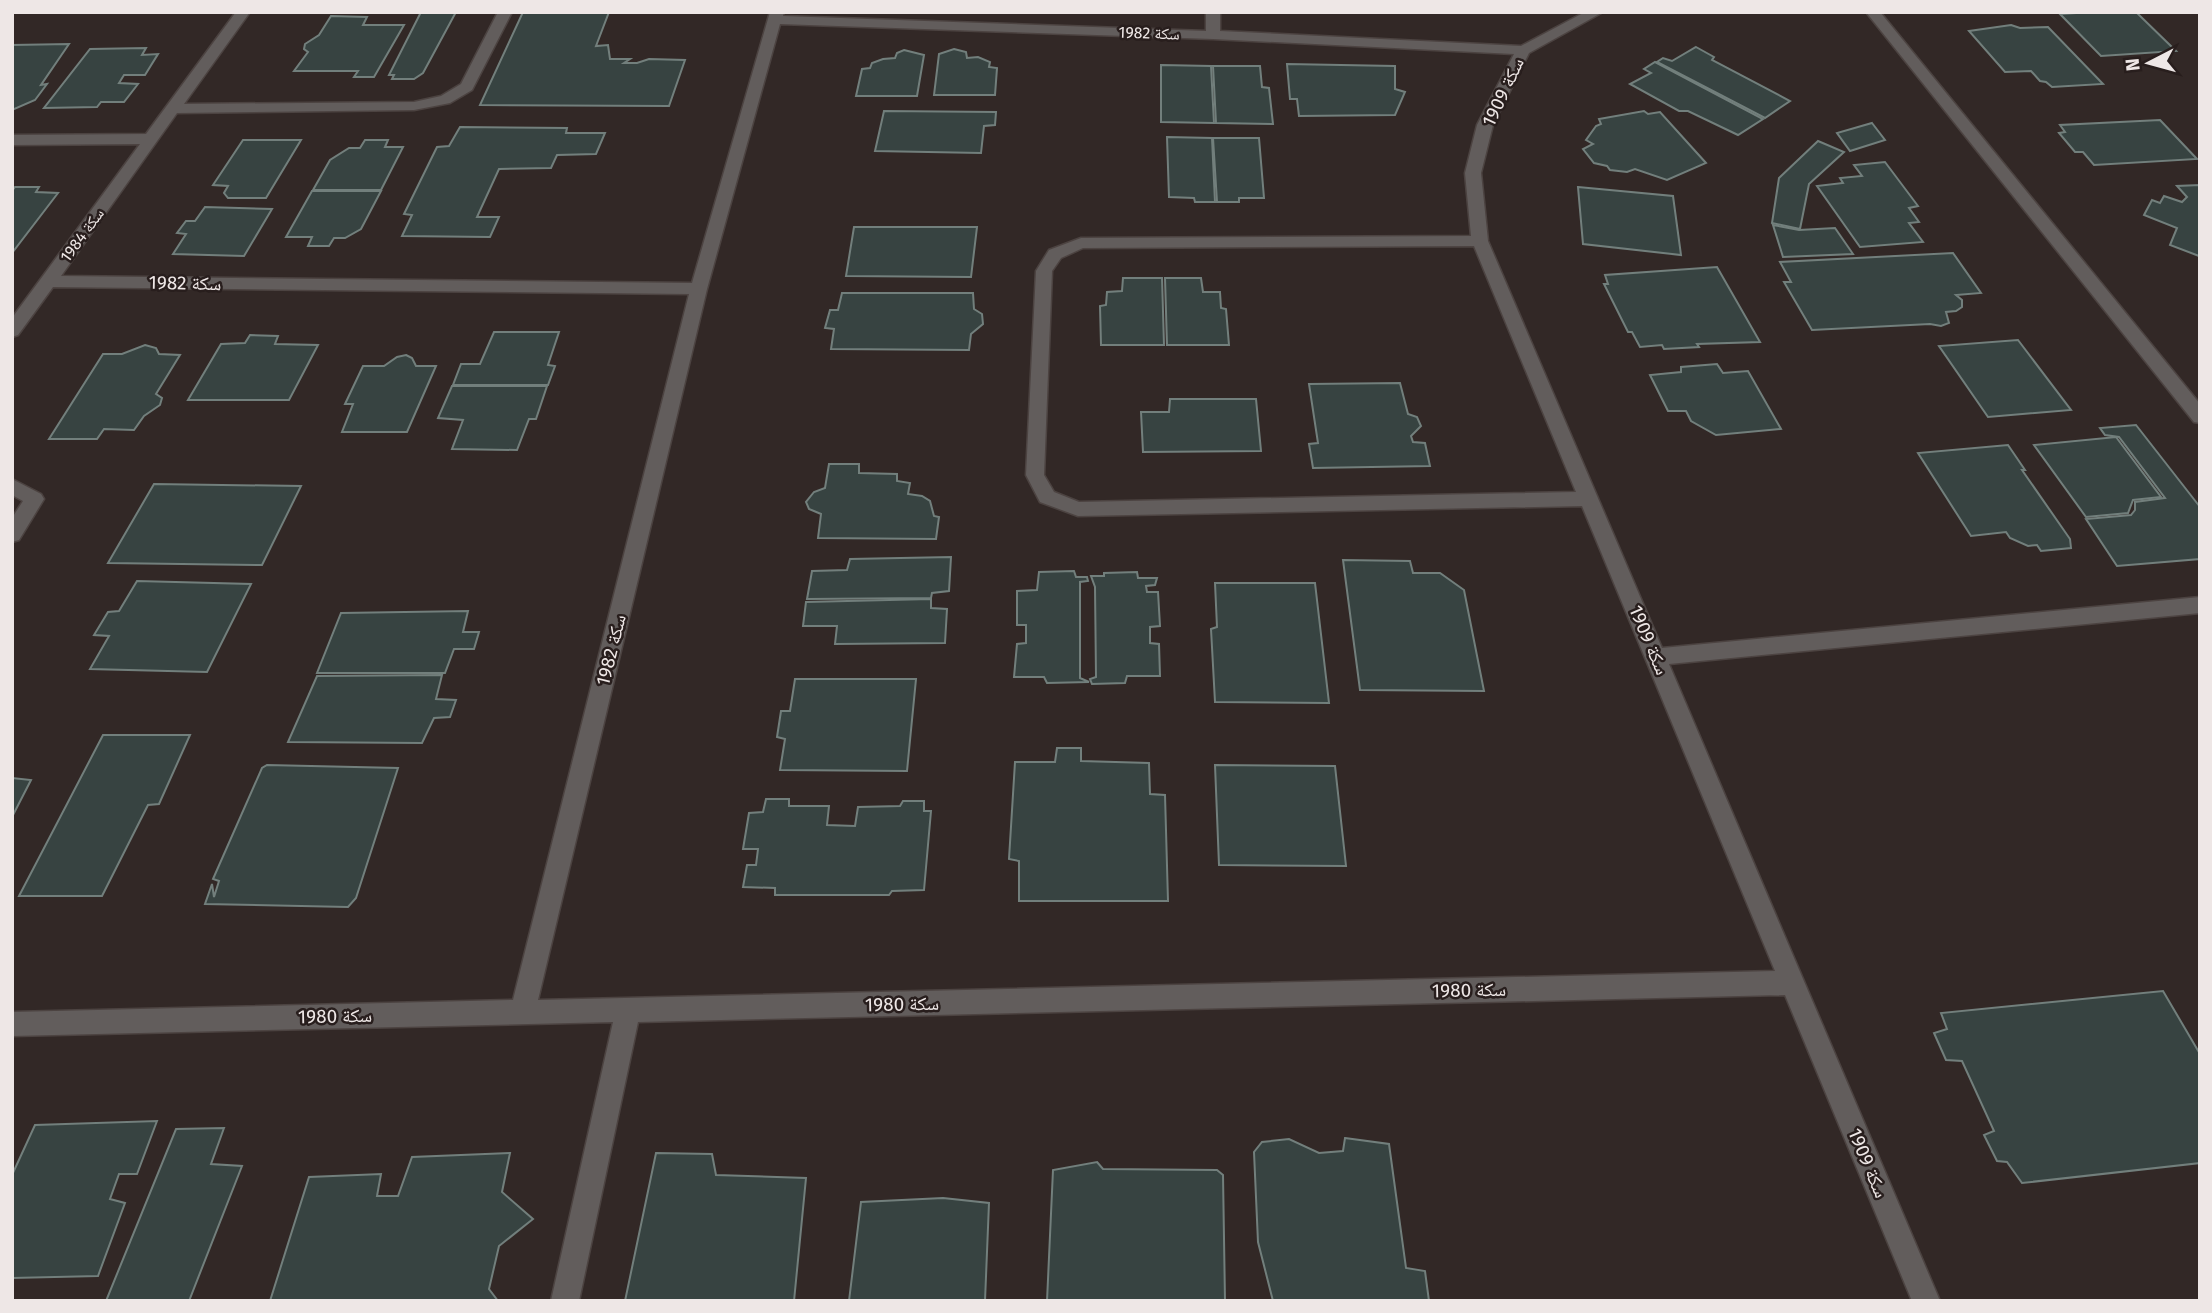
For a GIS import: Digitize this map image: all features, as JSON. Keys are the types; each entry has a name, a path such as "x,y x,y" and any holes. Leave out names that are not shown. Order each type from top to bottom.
{"street":[{"name":"سكة 1984","path":"12,331 243,12"},
{"path":"173,109 414,106 444,100 467,87 505,12"},
{"path":"1213,12 1213,35"},
{"name":"سكة 1909","path":"1596,12 1523,50 1485,125 1473,173 1480,241 1926,1301"},
{"path":"1873,12 2200,417"},
{"name":"سكة 1982","path":"523,1012 699,289 776,16 1523,50"},
{"path":"12,140 151,139"},
{"path":"1480,241 1081,243 1055,254 1044,271 1035,475 1047,496 1078,509 1589,499"},
{"name":"سكة 1982","path":"48,281 699,289"},
{"path":"12,486 34,499 12,535"},
{"path":"1656,657 2200,605"},
{"name":"سكة 1980","path":"12,1024 1791,983"},
{"path":"565,1301 628,1010"}],"building":[{"path":"421,12 456,12 423,73 414,79 392,79 394,75 389,75"},
{"path":"523,12 609,12 596,46 608,45 610,59 630,59 624,63 649,59 685,60 669,106 480,105"},
{"path":"2136,12 2176,51 2101,56 2060,14"},
{"path":"331,16 367,17 363,25 404,25 374,77 354,77 358,71 294,71 308,52 304,49 305,44 319,35"},
{"path":"2011,25 2020,28 2048,27 2103,84 2052,87 2040,81 2031,71 2005,72 1969,31"},
{"path":"69,44 41,85 47,84 35,100 12,110 12,45"},
{"path":"1696,47 1714,57 1712,60 1790,101 1765,118 1657,62 1663,58 1672,61"},
{"path":"146,48 142,55 158,54 145,75 124,75 119,83 138,84 124,102 101,102 97,107 44,108 90,49"},
{"path":"954,49 966,52 967,58 978,57 990,62 989,67 997,68 995,95 934,95 939,54"},
{"path":"904,50 924,55 917,96 856,96 862,69 870,68 872,63 883,59 895,58 897,53"},
{"path":"1655,62 1763,119 1738,135 1688,111 1679,111 1630,84 1651,73 1644,69"},
{"path":"1287,64 1395,66 1395,89 1405,92 1395,115 1299,116 1297,99 1290,99"},
{"path":"1161,65 1211,66 1214,123 1161,122"},
{"path":"1213,66 1260,66 1262,87 1269,88 1273,124 1216,123"},
{"path":"884,111 996,112 995,125 984,126 981,153 875,151"},
{"path":"1644,111 1648,114 1660,112 1706,163 1667,180 1635,169 1627,172 1610,170 1607,166 1594,163 1583,149 1593,144 1586,140 1596,126 1601,124 1599,119"},
{"path":"2160,120 2197,159 2094,165 2083,152 2075,152 2059,133 2065,132 2060,125"},
{"path":"1872,123 1885,140 1850,151 1837,133"},
{"path":"460,127 567,128 566,133 605,133 596,154 557,155 551,168 499,169 477,217 499,217 490,237 402,236 412,215 404,214 437,147 449,146"},
{"path":"1167,137 1212,138 1215,202 1195,202 1194,198 1169,197"},
{"path":"1213,138 1259,138 1264,198 1239,198 1239,202 1217,202"},
{"path":"243,140 301,140 266,198 228,198 224,193 228,186 213,185"},
{"path":"365,140 388,140 385,147 403,147 381,190 313,190 330,160 349,148 360,148"},
{"path":"1818,141 1844,152 1809,184 1800,229 1772,223 1779,178"},
{"path":"1885,162 1918,206 1909,208 1919,222 1909,223 1923,242 1860,247 1817,186 1843,183 1840,178 1862,176 1854,165"},
{"path":"2200,185 2199,256 2170,245 2177,228 2144,215 2152,200 2160,203 2164,196 2182,202 2187,197 2177,186"},
{"path":"15,187 39,187 36,192 58,193 12,253 12,191"},
{"path":"1578,187 1673,196 1681,255 1583,244"},
{"path":"312,191 381,191 361,229 345,238 334,238 329,246 308,246 312,237 286,237"},
{"path":"205,207 272,209 244,256 173,254 186,234 177,233 186,221 195,221"},
{"path":"1773,225 1799,230 1835,228 1853,254 1783,257"},
{"path":"854,227 977,227 971,277 846,276"},
{"path":"1953,253 1981,293 1956,295 1962,300 1962,307 1946,312 1949,323 1941,326 1930,324 1812,330 1784,282 1791,282 1780,262"},
{"path":"1717,267 1760,342 1697,344 1699,347 1664,349 1662,345 1640,347 1632,332 1628,332 1604,284 1608,284 1605,275"},
{"path":"1123,278 1162,278 1164,345 1101,345 1100,306 1106,305 1107,292 1122,291"},
{"path":"1165,278 1201,278 1203,292 1220,292 1221,308 1226,309 1229,345 1167,345"},
{"path":"842,293 973,293 974,309 982,314 983,324 971,334 969,350 831,349 834,329 825,328 830,310 838,310"},
{"path":"494,332 559,332 548,365 555,366 548,385 453,385 461,364 480,364"},
{"path":"250,335 278,336 275,344 318,345 289,400 188,400 221,344 245,343"},
{"path":"2018,340 2071,410 1988,417 1939,346"},
{"path":"145,345 156,348 159,354 180,355 156,394 162,398 160,405 144,416 134,430 104,429 97,439 49,439 103,354 122,354"},
{"path":"406,355 412,358 416,366 436,366 407,432 342,432 353,404 345,404 363,366 384,366 397,357"},
{"path":"1717,364 1723,373 1748,371 1781,429 1716,435 1691,421 1686,411 1668,411 1650,375 1681,372 1681,367"},
{"path":"1400,383 1408,414 1417,417 1421,426 1411,436 1413,442 1425,443 1430,466 1313,468 1309,444 1318,443 1309,384"},
{"path":"452,386 547,386 536,419 529,419 517,450 452,449 463,420 438,418"},
{"path":"1170,399 1256,399 1261,451 1143,452 1141,412 1169,412"},
{"path":"2136,425 2200,507 2200,559 2117,566 2086,519 2131,515 2135,510 2135,502 2165,498 2119,437 2105,435 2100,428"},
{"path":"2116,437 2161,497 2133,500 2128,513 2086,517 2034,445"},
{"path":"2008,445 2070,539 2071,548 2041,551 2037,545 2028,546 2010,538 2006,532 1971,536 1918,453"},
{"path":"829,464 859,464 859,473 897,474 897,481 910,483 908,494 922,496 930,501 934,516 939,517 936,539 818,538 821,514 809,509 806,502 814,492 825,488"},
{"path":"154,484 301,486 262,565 108,563"},
{"path":"951,557 949,591 932,593 931,598 807,599 812,571 847,570 850,559"},
{"path":"1343,560 1410,561 1413,573 1440,573 1464,590 1484,691 1360,690"},
{"path":"1074,571 1076,577 1087,577 1088,581 1080,582 1080,678 1089,682 1047,683 1044,677 1014,677 1017,644 1026,643 1026,625 1017,625 1017,591 1037,590 1039,572"},
{"path":"1137,572 1138,578 1157,578 1155,585 1146,586 1147,592 1158,592 1160,626 1150,627 1150,643 1159,644 1160,676 1127,676 1125,683 1092,684 1090,679 1096,677 1095,587 1091,576"},
{"path":"137,581 251,584 207,672 90,669 109,636 94,635 108,612 119,611"},
{"path":"1215,583 1315,583 1329,703 1215,702 1211,629 1217,627"},
{"path":"931,599 931,608 947,609 945,643 835,644 837,626 803,626 806,602"},
{"path":"468,611 463,632 479,632 474,649 454,649 445,673 317,673 341,613"},
{"path":"442,675 436,699 456,700 450,717 434,718 422,743 288,742 317,676"},
{"path":"795,679 916,679 907,771 780,770 785,739 777,737 781,711 790,711"},
{"path":"103,735 190,735 159,804 148,805 102,896 19,896"},
{"path":"1057,748 1081,748 1081,761 1149,763 1150,794 1165,795 1168,901 1019,901 1019,861 1009,859 1015,762 1055,762"},
{"path":"267,765 398,768 356,898 348,907 205,904 212,884 214,897 219,881 213,879 262,768"},
{"path":"1215,765 1335,766 1346,866 1219,865"},
{"path":"12,778 31,780 12,817"},
{"path":"766,799 789,799 789,806 829,806 827,825 855,826 858,807 900,806 903,801 924,801 924,811 931,811 924,890 892,891 889,895 775,895 775,888 743,887 747,865 756,865 758,849 743,849 749,813 763,812"},
{"path":"2163,991 2200,1054 2200,1163 2022,1183 2007,1162 1997,1161 1984,1135 1994,1131 1962,1061 1946,1060 1934,1033 1947,1029 1941,1013"},
{"path":"157,1121 137,1174 119,1174 110,1199 125,1203 98,1276 12,1278 12,1175 35,1125"},
{"path":"224,1128 211,1164 242,1166 189,1301 106,1301 176,1129"},
{"path":"1345,1138 1389,1144 1406,1268 1425,1271 1429,1301 1273,1301 1258,1242 1254,1152 1262,1142 1289,1139 1319,1153 1343,1151"},
{"path":"510,1153 502,1192 533,1219 499,1246 489,1289 498,1301 270,1301 309,1177 381,1174 377,1196 398,1196 412,1157"},
{"path":"656,1153 712,1154 716,1175 806,1178 794,1301 625,1301"},
{"path":"1097,1162 1103,1169 1217,1170 1223,1175 1225,1301 1047,1301 1053,1170"},
{"path":"943,1198 989,1203 985,1301 849,1301 861,1202"}]}
